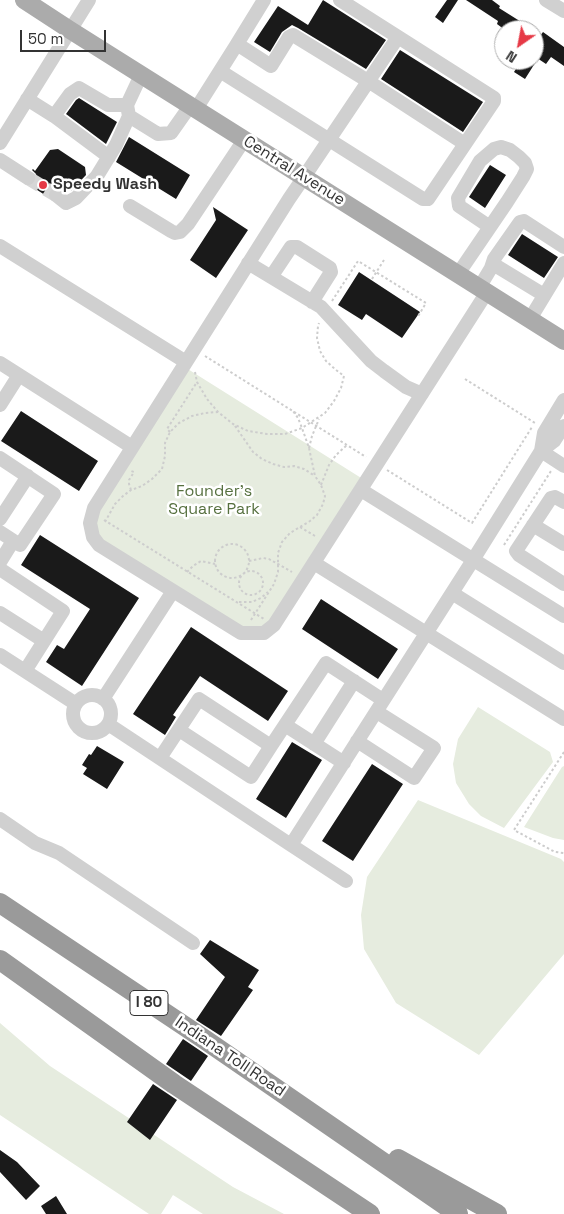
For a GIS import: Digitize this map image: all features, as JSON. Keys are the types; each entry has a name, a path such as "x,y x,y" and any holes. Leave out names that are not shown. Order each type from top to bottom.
{"highway":[{"name":"Indiana Toll Road","path":"0,904 298,1103 458,1214"},
{"path":"0,960 174,1084 370,1214"},
{"path":"298,1103 497,1214"},
{"path":"270,1148 349,1214"}],"main road":[{"name":"Central Avenue","path":"24,0 564,340"}],"street":[{"path":"0,143 89,0"},
{"path":"54,116 70,94 79,88 108,105 128,111 158,134 171,134 220,71 264,0"},
{"path":"220,71 423,199 428,199 494,101 494,98 340,0"},
{"path":"546,0 564,11"},
{"path":"236,44 271,66 289,37 293,35 465,144"},
{"path":"398,37 288,199 248,262 190,365 132,447 94,508 90,524 94,539 100,545 241,633 264,633 274,625 422,394 483,290 494,259 520,222 524,221 564,247"},
{"path":"56,195 66,203 76,198 97,176 116,144 141,75"},
{"path":"27,99 54,116 108,157"},
{"path":"130,206 171,231 180,232 188,224 244,140"},
{"path":"458,274 490,227 519,183 527,169 525,163 519,157 510,150 501,147 494,149 480,161 458,198 460,206 473,217 490,227"},
{"path":"0,160 28,178"},
{"path":"0,246 190,365"},
{"path":"272,277 291,247 297,247 330,268 331,272 312,302"},
{"path":"248,262 312,302 325,312 377,366 406,386 422,394"},
{"path":"530,319 564,263"},
{"path":"493,264 544,295"},
{"path":"0,363 132,447"},
{"path":"0,405 19,375"},
{"path":"541,451 544,433 564,400"},
{"path":"291,845 541,451 554,441 564,426"},
{"path":"541,451 560,464"},
{"path":"0,532 20,545 54,494 1,460"},
{"path":"0,519 28,476"},
{"path":"360,490 564,616"},
{"path":"564,502 555,496 551,498 516,551 519,555 564,584"},
{"path":"533,525 564,544"},
{"path":"0,562 13,540"},
{"path":"314,563 564,719"},
{"path":"0,569 62,611 25,671"},
{"path":"103,699 173,591"},
{"path":"452,593 564,664"},
{"path":"0,613 44,641"},
{"path":"0,655 76,704"},
{"path":"179,730 251,777 326,662 354,681 380,706 434,748 414,778 357,741"},
{"path":"314,744 354,681"},
{"path":"91,695 103,699 110,713 108,724 93,733 82,730 77,726 73,709 80,699 91,695"},
{"path":"160,758 199,698 271,746"},
{"path":"108,724 346,881"},
{"path":"285,725 344,763"},
{"path":"0,819 35,843 59,853 193,944"}],"path":[{"path":"372,278 384,260"},
{"path":"190,365 207,399 218,412 233,424 248,431 285,434 302,428 325,413 341,388 344,376 326,361 320,350 317,338 318,326 358,261 426,303 417,318"},
{"path":"465,379 546,430"},
{"path":"170,432 167,429 197,382"},
{"path":"241,633 256,614 274,584 278,572 278,553 282,542 290,532 310,521 323,504 324,496 321,485 315,476 309,448 298,418 291,410"},
{"path":"94,539 123,496 131,490 142,486 162,469 165,443 170,432 179,423 192,416 218,412"},
{"path":"309,448 320,417"},
{"path":"233,424 253,452 262,459 284,467 294,466 304,469 315,476"},
{"path":"321,485 329,464 347,445"},
{"path":"504,545 560,464"},
{"path":"129,469 134,472 129,480 131,490"},
{"path":"92,513 274,625"},
{"path":"300,527 317,537"},
{"path":"249,561 241,547 230,544 220,549 215,558 217,569 226,576 236,577 242,575 249,571 260,575 263,586 259,593 251,596 243,594 238,582 242,575 248,566 249,561"},
{"path":"249,561 263,558 269,559 295,574"},
{"path":"187,572 200,561 216,564"},
{"path":"235,602 252,602 270,591"},
{"path":"564,752 514,830 555,852 564,853"}],"green space":[{"name":"Founder's Square Park","path":"183,366 366,481 274,625 251,633 99,545 94,508"},
{"path":"478,707 550,752 553,762 504,828 481,816 469,804 456,783 453,764 458,739"},
{"path":"564,766 564,840 524,827"},
{"path":"418,800 561,859 564,862 564,954 479,1055 396,1003 364,949 361,915 367,877"},
{"path":"0,1023 50,1066 233,1187 284,1214 203,1214 173,1195 161,1214 149,1214 0,1115"}],"building":[{"path":"323,0 386,40 366,69 292,25 282,32 270,52 254,42 278,6 308,25"},
{"path":"447,0 458,0 443,23 435,17"},
{"path":"466,0 492,0 500,6 499,8 518,20 496,20"},
{"path":"544,33 564,47 564,66 551,57 546,64 544,63"},
{"path":"400,50 483,102 463,132 381,79"},
{"path":"515,70 531,70 525,79 514,72"},
{"path":"79,98 117,122 106,144 66,114"},
{"path":"129,137 190,175 176,199 116,162"},
{"path":"58,149 85,167 86,175 71,191 62,185 60,188 53,187 49,190 48,197 31,186 37,179 36,174 32,170 35,171 50,150"},
{"path":"490,165 506,175 485,208 469,197"},
{"path":"213,207 248,230 216,278 190,260 216,220"},
{"path":"522,234 558,257 544,278 508,255"},
{"path":"359,272 420,312 402,338 366,314 362,320 338,305"},
{"path":"21,411 98,461 79,491 1,441"},
{"path":"40,535 139,598 82,686 46,662 57,645 64,649 90,609 21,565"},
{"path":"321,599 398,649 378,679 302,629"},
{"path":"191,627 288,691 268,721 200,676 173,715 176,717 165,735 133,714"},
{"path":"292,742 322,760 286,818 256,799"},
{"path":"97,746 124,762 107,789 83,774 87,768 82,765"},
{"path":"372,764 403,784 353,861 322,841"},
{"path":"210,940 259,970 248,987 253,990 221,1036 196,1020 225,977 200,954"},
{"path":"183,1039 208,1056 191,1081 166,1064"},
{"path":"153,1084 177,1100 150,1140 127,1122"},
{"path":"0,1150 17,1162 40,1186 26,1200 0,1172"},
{"path":"56,1196 67,1214 46,1214 41,1206"}],"tunnel":[{"path":"28,178 56,195"}],"place":[{"name":"Speedy Wash","path":"43,185"}]}
